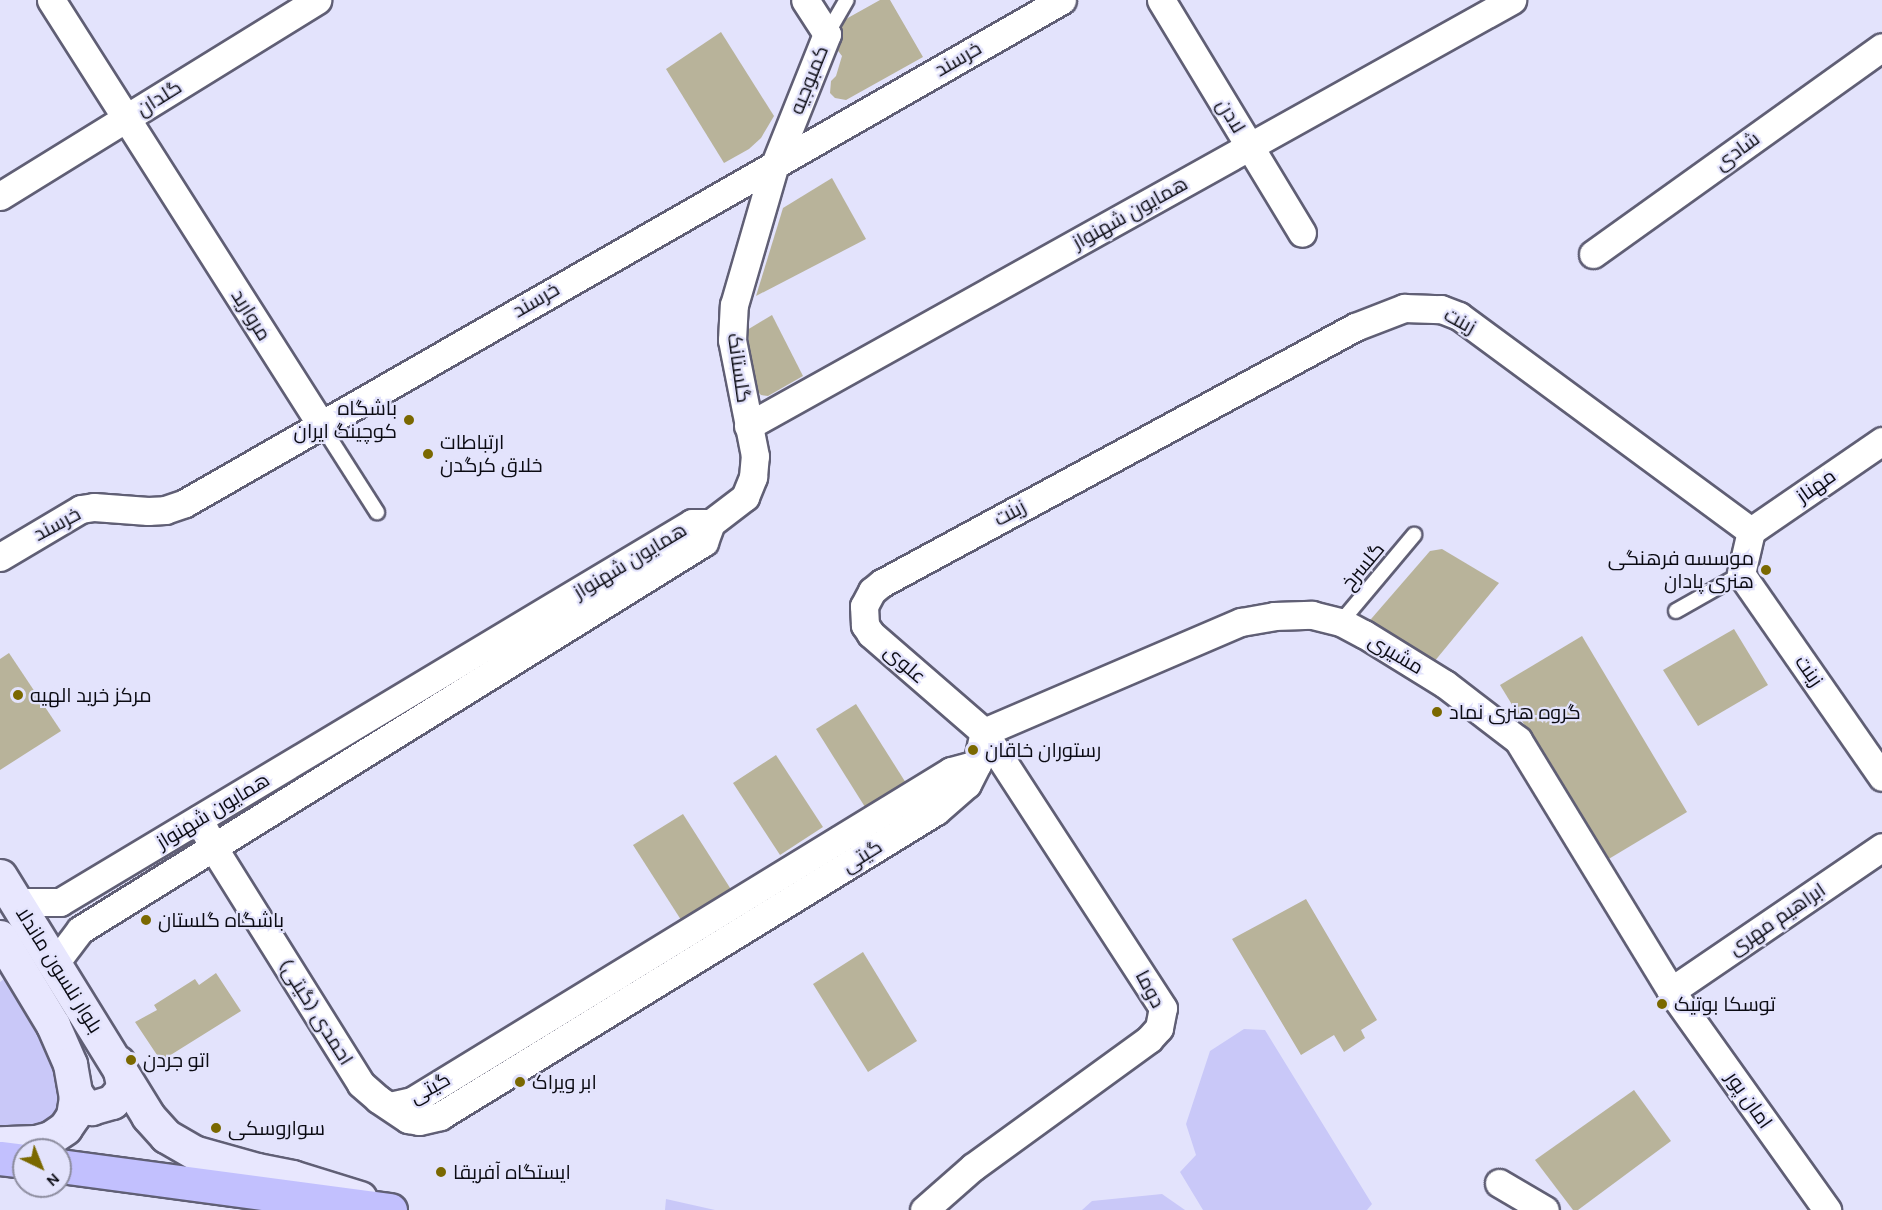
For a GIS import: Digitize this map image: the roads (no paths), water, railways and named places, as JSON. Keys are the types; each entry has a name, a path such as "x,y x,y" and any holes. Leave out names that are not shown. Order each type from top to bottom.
{"highway":[{"path":"72,1168 388,1210"}],"main road":[{"name":"بلوار نلسون ماندلا","path":"8,889 154,1123 172,1141 196,1153 335,1189 388,1210"},
{"name":"بلوار نلسون ماندلا","path":"0,937 53,1025 70,1064 76,1094"},
{"path":"76,1094 84,1105 91,1108 99,1108 112,1102 123,1084 118,1063"},
{"path":"50,1138 65,1128 73,1116 76,1094"}],"street":[{"name":"مروارید","path":"51,0 320,423"},
{"name":"گلدان","path":"0,196 317,0"},
{"name":"کمبوجیه","path":"775,164 827,34 805,0"},
{"name":"خرسند","path":"0,557 81,509 94,507 148,511 165,510 185,503 320,423 1062,0"},
{"name":"لادن","path":"1161,0 1302,233"},
{"name":"همایون شهنواز","path":"748,426 1512,0"},
{"name":"شادی","path":"1593,255 1882,47"},
{"name":"گلستانک","path":"702,530 745,496 753,477 755,456 732,340 734,305 775,164"},
{"name":"زینت","path":"882,583 1355,327 1404,308 1441,309 1459,316 1751,531"},
{"name":"مهناز","path":"1751,531 1882,441"},
{"name":"همایون شهنواز","path":"8,889 60,902 199,819 702,530"},
{"name":"همایون شهنواز","path":"55,963 80,930 213,847 702,530"},
{"path":"1741,574 1751,531"},
{"name":"زینت","path":"1741,574 1882,777"},
{"name":"علوی","path":"882,583 872,591 864,606 865,625 871,634 984,732"},
{"name":"مشیری","path":"984,732 1241,622 1296,614 1341,622 1445,684 1518,740 1671,991"},
{"name":"گیتی","path":"390,1106 408,1119 419,1121 440,1116 936,811 959,793 977,764 984,732"},
{"name":"دوما","path":"924,1210 1014,1137 1149,1039 1163,1019 1160,999 984,732"},
{"path":"199,819 213,847"},
{"name":"احمدی (گیتی)","path":"213,847 361,1084 390,1106"},
{"name":"ابراهیم مهری","path":"1671,991 1882,847"},
{"name":"امان پور","path":"1671,991 1827,1210"},
{"path":"1499,1183 1545,1210"}],"lane":[{"path":"827,34 847,0"},
{"name":"مروارید","path":"320,423 378,512"},
{"name":"گلسرخ","path":"1341,622 1414,535"},
{"path":"1676,611 1741,574"}],"place":[{"name":"باشگاه کوچینگ ایران","path":"409,420"},
{"name":"ارتباطات خلاق کرگدن","path":"428,454"},
{"name":"موسسه فرهنگی هنری پادان","path":"1766,570"},
{"name":"مرکز خرید الهیه","path":"18,695"},
{"name":"گروه هنری نماد","path":"1437,712"},
{"name":"رستوران خاقان","path":"973,750"},
{"name":"باشگاه گلستان","path":"146,920"},
{"name":"توسکا بوتیک","path":"1662,1004"},
{"name":"اتو جردن","path":"131,1060"},
{"name":"ابر ویراک","path":"520,1082"},
{"name":"سواروسکی","path":"216,1128"},
{"name":"ایستگاه آفریقا","path":"441,1172"}]}
